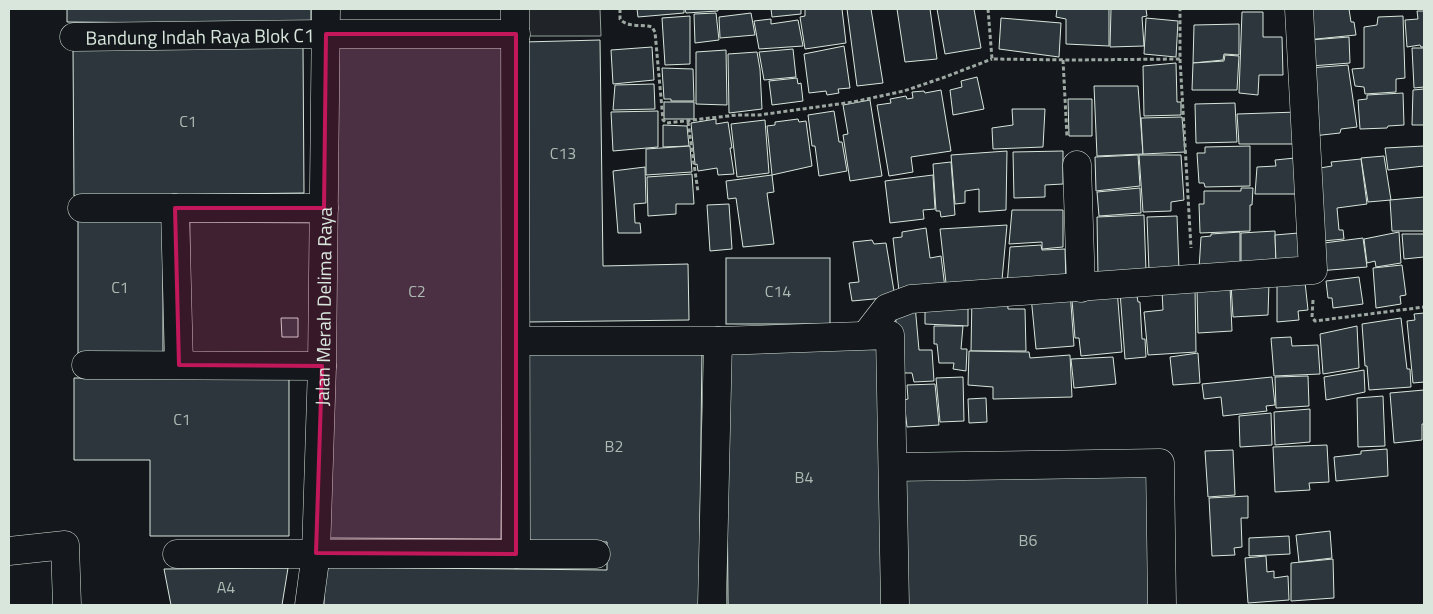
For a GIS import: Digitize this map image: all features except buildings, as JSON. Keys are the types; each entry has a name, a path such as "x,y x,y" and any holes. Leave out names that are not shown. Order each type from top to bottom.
{"street":[{"path":"866,335 887,308 911,299 1313,270 1299,9"},
{"name":"Bandung Indah Raya Blok C1","path":"74,37 326,21 515,22"},
{"name":"Jalan Merah Delima Raya","path":"309,605 316,553 322,366 326,21"},
{"path":"515,22 516,554"},
{"path":"1077,165 1081,288"},
{"path":"82,208 324,208"},
{"path":"175,208 179,365"},
{"path":"516,341 718,341 890,335 895,605"},
{"path":"712,605 718,341"},
{"path":"86,365 322,366"},
{"path":"892,467 1160,463 1162,605"},
{"path":"9,551 65,544 67,605"},
{"path":"177,554 596,554"}],"path":[{"path":"620,9 620,19 623,22 630,25 652,27 655,32 663,120 668,123 737,115 759,115 853,102 904,91 945,78 992,59 1180,59"},
{"path":"988,9 992,59"},
{"path":"1180,9 1180,59 1193,280"},
{"path":"1063,60 1067,142 1077,165"},
{"path":"688,122 698,192"},
{"path":"1313,270 1312,317 1315,321 1424,307"}],"highlighted area":[{"path":"326,34 516,34 516,554 316,553 322,366 179,365 175,208 324,208"}],"shaded area":[{"path":"525,9 600,9 601,36 526,36"},
{"path":"190,222 313,223 312,356 189,356"}]}
